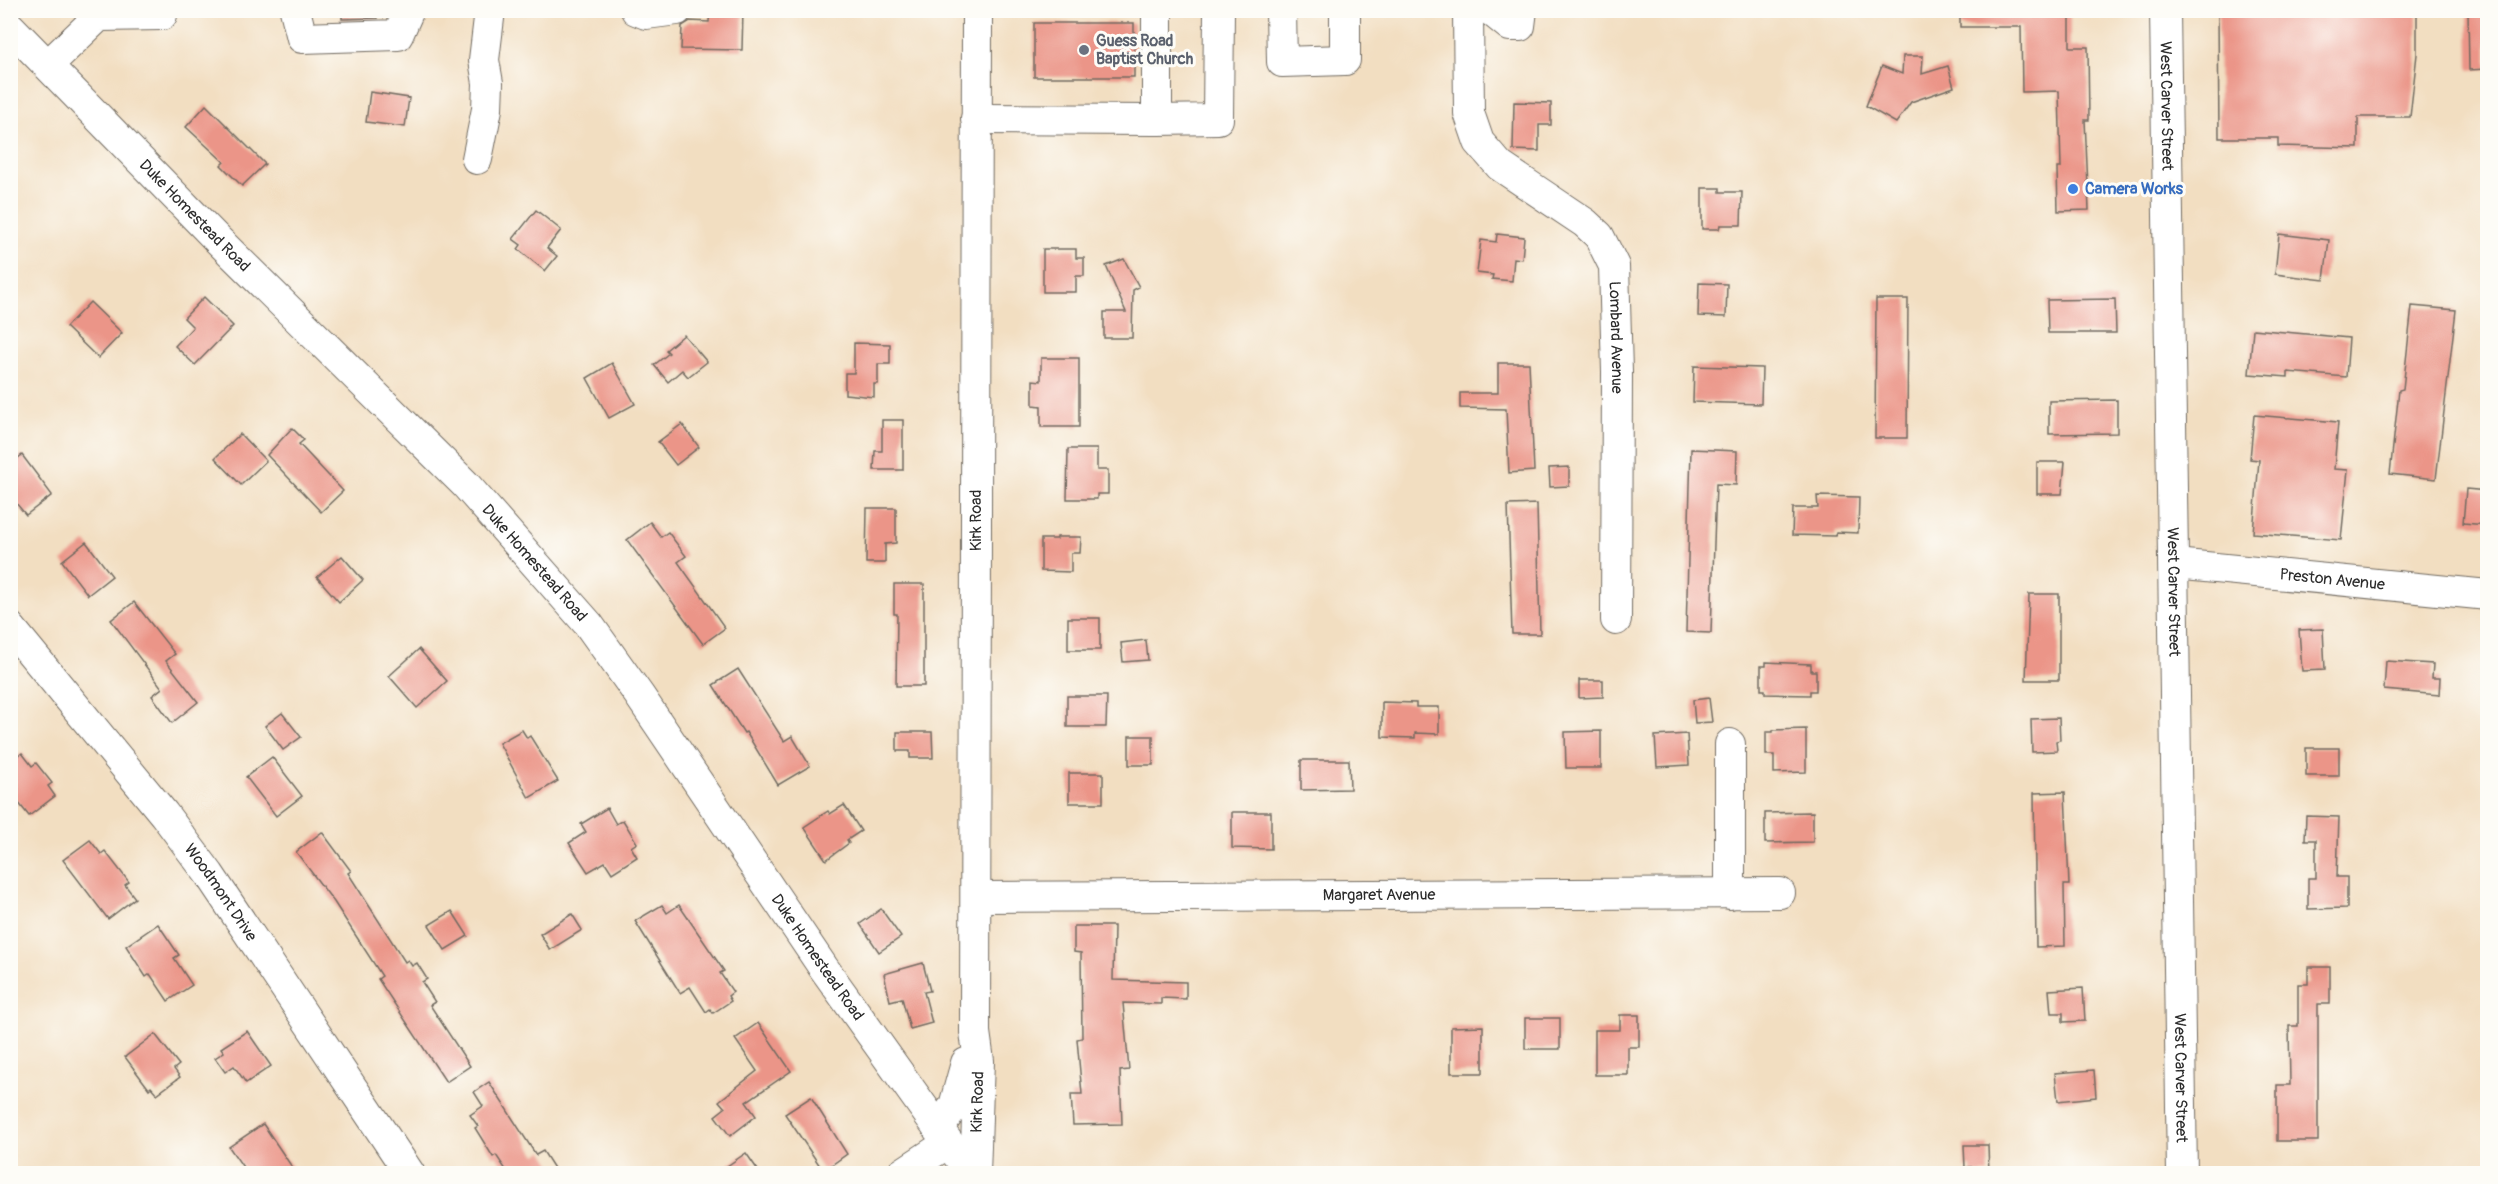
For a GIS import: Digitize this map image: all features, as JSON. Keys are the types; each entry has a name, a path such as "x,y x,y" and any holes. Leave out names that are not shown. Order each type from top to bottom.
{"street":[{"path":"48,64 99,16 162,15 162,10"},
{"path":"295,10 302,38 398,35 409,10"},
{"path":"477,159 487,109 488,83 484,60 490,10"},
{"path":"636,10 646,14 677,10"},
{"name":"Kirk Road","path":"973,1173 979,1061 975,1032 977,10"},
{"path":"1156,120 1157,10"},
{"path":"976,119 1218,118 1219,10"},
{"path":"1281,10 1282,62 1345,60 1346,10"},
{"name":"Lombard Avenue","path":"1468,10 1469,113 1479,142 1500,166 1585,223 1599,236 1614,266 1617,372 1616,620"},
{"path":"1490,10 1510,26 1520,26 1522,10"},
{"name":"West Carver Street","path":"2165,10 2175,564 2182,1173"},
{"name":"Duke Homestead Road","path":"10,27 201,222 465,484 589,625 823,967 943,1136 973,1173"},
{"name":"Preston Avenue","path":"2175,564 2487,595"},
{"name":"Woodmont Drive","path":"10,627 164,814 209,874 410,1173"},
{"path":"1730,744 1730,894"},
{"name":"Margaret Avenue","path":"977,897 1780,893"},
{"name":"Kirk Road","path":"943,1136 975,1032"},
{"path":"901,1173 943,1136"}],"building":[{"path":"377,10 377,18 342,19 342,11"},
{"path":"710,10 743,10 742,50 681,49 682,26 690,21 709,22"},
{"path":"1960,10 2070,10 2070,47 2088,47 2089,120 2085,120 2089,210 2058,211 2057,168 2061,168 2059,91 2022,92 2021,27 1960,27"},
{"path":"2218,10 2417,10 2417,54 2410,117 2358,117 2358,148 2278,146 2278,138 2219,138"},
{"path":"2468,10 2487,10 2487,69 2469,70"},
{"name":"Guess Road Baptist Church","path":"1034,23 1134,23 1134,77 1034,77"},
{"path":"1903,56 1923,56 1922,74 1948,66 1954,87 1911,102 1896,123 1866,106 1882,66 1902,74"},
{"path":"370,92 409,98 405,127 366,122"},
{"path":"1514,102 1551,103 1551,125 1539,125 1539,151 1513,150"},
{"path":"206,105 265,164 242,186 221,165 224,162 186,127"},
{"path":"1702,188 1720,188 1720,192 1742,192 1741,225 1720,225 1719,229 1702,229"},
{"path":"536,210 561,230 547,248 557,256 545,271 518,249 521,245 513,239"},
{"path":"1497,234 1524,237 1522,259 1514,258 1512,281 1492,279 1493,275 1477,273 1481,240 1496,242"},
{"path":"2279,234 2329,240 2324,280 2275,274"},
{"path":"1043,249 1076,249 1076,258 1084,258 1084,276 1076,276 1076,292 1043,292"},
{"path":"1124,259 1139,287 1133,290 1132,338 1104,338 1104,312 1126,312 1106,266"},
{"path":"1699,283 1727,284 1726,317 1698,316"},
{"path":"204,297 233,326 195,365 175,346 193,327 184,318"},
{"path":"1876,299 1908,299 1907,438 1875,438"},
{"path":"2115,299 2116,333 2048,333 2047,300"},
{"path":"90,302 122,333 98,358 66,327"},
{"path":"2412,306 2456,310 2436,479 2390,474 2399,390 2403,389"},
{"path":"2253,329 2349,338 2346,377 2288,372 2288,377 2249,374"},
{"path":"684,335 707,362 688,377 682,370 668,382 654,365 669,353 666,350"},
{"path":"854,343 890,344 890,364 878,364 878,384 874,384 874,397 845,394 845,373 854,373"},
{"path":"1041,358 1079,358 1079,427 1041,427 1041,406 1033,405 1033,380 1041,381"},
{"path":"612,363 635,404 609,418 587,378"},
{"path":"1498,363 1529,363 1534,471 1509,473 1506,409 1460,408 1460,393 1498,393"},
{"path":"1694,366 1762,368 1761,404 1693,402"},
{"path":"2117,400 2117,433 2049,434 2049,401"},
{"path":"2254,415 2338,422 2334,469 2348,470 2341,540 2253,533 2259,460 2250,459"},
{"path":"882,420 903,420 903,470 874,470 875,451 882,451"},
{"path":"682,424 699,447 676,465 658,442"},
{"path":"292,428 304,440 299,444 343,491 321,512 267,455"},
{"path":"240,434 266,461 241,485 215,458"},
{"path":"1068,449 1097,449 1097,470 1108,470 1108,494 1097,494 1097,499 1067,499"},
{"path":"1691,449 1737,451 1736,485 1716,484 1711,633 1686,632"},
{"path":"22,455 52,495 26,515 10,496 10,464"},
{"path":"2037,462 2065,462 2062,494 2037,494"},
{"path":"1569,467 1569,486 1550,487 1549,468"},
{"path":"2466,489 2487,491 2487,525 2463,523"},
{"path":"1817,496 1859,497 1858,533 1836,532 1835,536 1792,535 1793,508 1818,508"},
{"path":"1537,504 1540,634 1512,634 1508,505"},
{"path":"867,508 896,508 896,543 885,544 885,563 866,563"},
{"path":"650,522 661,537 668,532 686,556 678,562 725,628 703,644 627,540"},
{"path":"1057,537 1081,537 1080,553 1071,553 1071,572 1041,571 1041,539 1057,539"},
{"path":"86,542 112,576 88,595 62,561"},
{"path":"342,556 363,580 339,602 317,577"},
{"path":"894,584 924,584 924,686 896,686 897,614 894,614"},
{"path":"2029,594 2059,594 2059,680 2026,680"},
{"path":"134,602 175,654 166,661 198,702 172,723 152,696 162,688 111,620"},
{"path":"1068,618 1100,618 1100,650 1068,650"},
{"path":"2323,629 2325,670 2302,671 2299,630"},
{"path":"1146,640 1148,660 1123,662 1121,643"},
{"path":"419,649 447,681 417,708 389,676"},
{"path":"2386,661 2433,664 2432,678 2440,678 2439,695 2384,690"},
{"path":"1766,662 1811,664 1811,671 1816,671 1816,691 1810,691 1810,695 1765,694 1765,690 1761,690 1761,666 1766,666"},
{"path":"738,669 784,741 792,736 810,766 778,785 746,732 744,733 713,685"},
{"path":"1579,680 1603,680 1603,697 1579,698"},
{"path":"1067,696 1107,696 1106,727 1067,727"},
{"path":"1709,698 1712,722 1695,723 1693,700"},
{"path":"1382,702 1416,703 1416,707 1439,707 1439,734 1415,733 1415,738 1382,737"},
{"path":"282,713 301,737 283,750 265,726"},
{"path":"2059,718 2060,740 2056,741 2057,751 2032,752 2031,719"},
{"path":"1806,729 1806,772 1774,773 1774,755 1766,755 1766,732"},
{"path":"522,730 527,738 530,736 558,781 529,798 499,743"},
{"path":"1601,731 1601,768 1566,768 1565,732"},
{"path":"897,732 932,732 933,758 910,758 910,751 897,751"},
{"path":"1687,734 1689,765 1657,767 1655,736"},
{"path":"1129,736 1153,736 1153,765 1129,765"},
{"path":"2306,748 2339,748 2339,776 2306,776"},
{"path":"22,753 32,766 36,763 52,783 48,786 55,796 29,816 10,792 10,762"},
{"path":"272,757 302,796 276,816 246,777"},
{"path":"1301,760 1349,760 1350,789 1301,790"},
{"path":"1069,773 1103,773 1103,803 1069,803"},
{"path":"2065,792 2069,885 2064,885 2065,946 2036,947 2034,793"},
{"path":"844,805 861,831 847,840 849,843 826,860 804,827 828,811 830,814"},
{"path":"607,808 616,824 623,820 637,843 631,847 637,857 612,873 605,862 588,872 569,843 586,832 581,824"},
{"path":"1232,812 1271,812 1271,849 1232,848"},
{"path":"1813,812 1813,842 1765,843 1765,813"},
{"path":"2306,816 2339,817 2337,877 2347,877 2347,908 2308,909 2308,878 2316,878 2316,840 2305,840"},
{"path":"322,832 351,871 348,873 405,962 408,960 412,966 417,963 427,979 422,982 435,1002 430,1005 470,1066 446,1082 378,979 382,976 334,902 296,852"},
{"path":"90,840 101,854 105,851 129,882 125,885 135,898 108,919 63,860"},
{"path":"662,905 667,913 679,905 724,971 720,973 733,992 728,996 731,1001 713,1013 710,1009 706,1012 690,987 680,993 635,921"},
{"path":"881,909 901,937 879,952 860,924"},
{"path":"452,911 468,936 445,950 429,925"},
{"path":"572,914 582,930 550,950 540,934"},
{"path":"158,924 179,955 174,958 192,985 168,1001 150,974 146,977 126,946"},
{"path":"1074,926 1114,926 1113,980 1186,982 1186,999 1161,998 1161,1004 1123,1003 1129,1070 1120,1071 1122,1124 1073,1125 1071,1094 1082,1094 1077,1039 1082,1038 1081,953 1074,952"},
{"path":"923,963 930,991 924,992 932,1023 910,1029 902,998 890,1001 884,974"},
{"path":"2308,967 2330,967 2330,1004 2318,1004 2318,1141 2277,1141 2277,1085 2290,1085 2289,1026 2298,1026 2298,984 2308,984"},
{"path":"2083,988 2085,1021 2063,1022 2063,1013 2051,1013 2049,990"},
{"path":"1620,1015 1639,1015 1639,1047 1628,1047 1628,1075 1595,1075 1595,1030 1620,1030"},
{"path":"1525,1018 1560,1018 1560,1049 1525,1049"},
{"path":"758,1023 791,1071 746,1102 756,1116 730,1136 715,1116 725,1108 719,1101 757,1071 735,1039"},
{"path":"1483,1026 1483,1073 1451,1073 1451,1027"},
{"path":"247,1031 271,1066 246,1083 234,1066 225,1072 215,1058 224,1052 221,1048"},
{"path":"155,1034 179,1065 174,1069 180,1077 157,1094 151,1087 149,1089 125,1057"},
{"path":"2094,1070 2096,1097 2058,1101 2055,1073"},
{"path":"489,1082 536,1155 543,1151 557,1173 508,1173 496,1155 493,1157 475,1128 478,1126 470,1115 483,1106 474,1092"},
{"path":"811,1097 847,1154 826,1169 822,1169 785,1114"},
{"path":"263,1124 296,1173 247,1173 229,1147"},
{"path":"1964,1145 1988,1145 1989,1173 1971,1173 1971,1167 1965,1168"},
{"path":"746,1153 760,1173 717,1173"}],"place":[{"name":"Guess Road Baptist Church","path":"1084,50"},
{"name":"Camera Works","path":"2073,189"}]}
